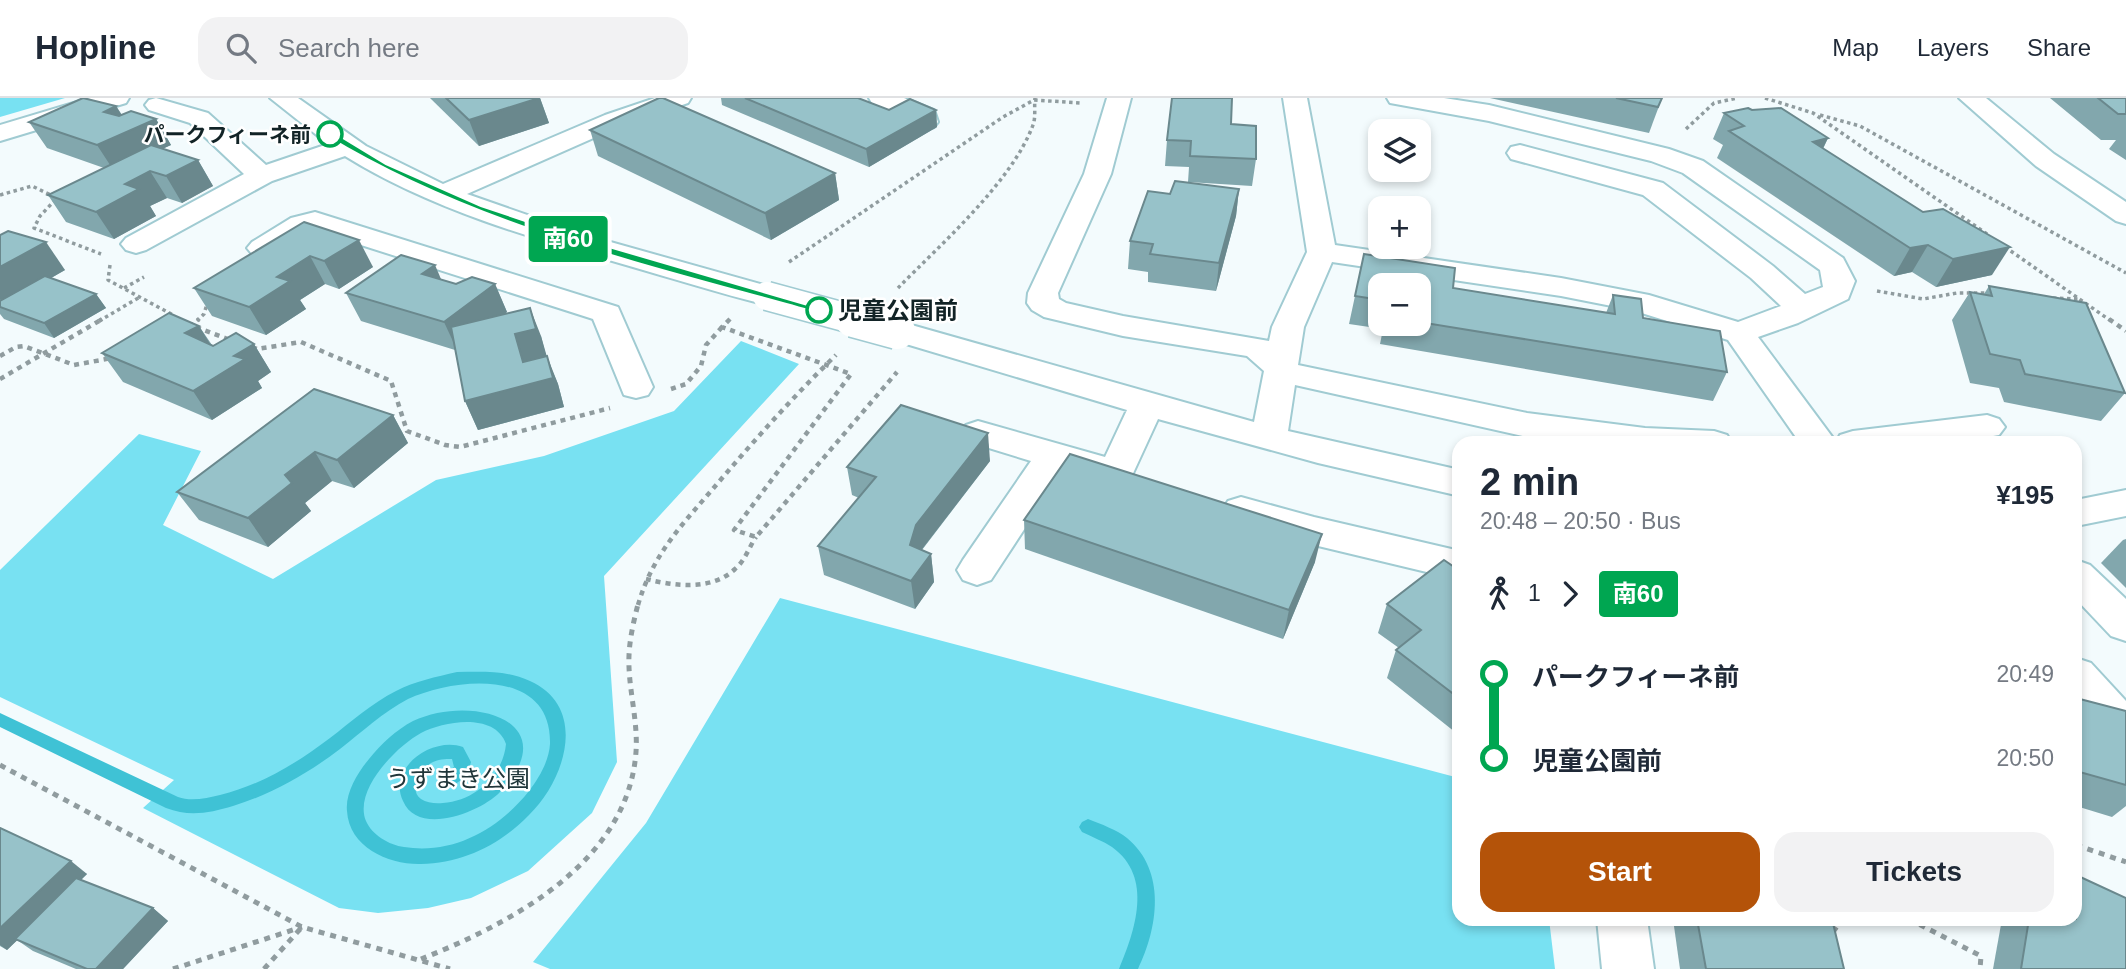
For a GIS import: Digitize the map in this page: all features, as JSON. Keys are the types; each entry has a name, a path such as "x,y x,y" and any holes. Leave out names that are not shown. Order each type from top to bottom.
{"street":[{"path":"0,133 117,98"},
{"path":"444,194 614,120 679,98"},
{"path":"881,98 925,115 925,122"},
{"path":"1322,252 1560,287 1639,302 1739,332 1787,316 1837,292 1839,275 1832,264 1693,167 1660,155 1489,113 1399,98"},
{"path":"1971,98 2045,160 2126,215"},
{"path":"289,99 348,146 382,166 444,194 572,240 897,331 1147,405 1269,438 1452,481"},
{"path":"1269,438 1288,327 1322,252 1304,100"},
{"path":"1104,101 1114,126 1099,173 1042,293 1043,303 1055,310 1123,326 1257,348 1272,358 1281,372 1527,425 1614,436"},
{"path":"158,105 199,118 262,175"},
{"path":"136,244 262,175 348,146"},
{"path":"1520,153 1653,189 1762,272 1801,307"},
{"path":"215,275 301,225 315,222 607,314 638,395"},
{"path":"515,283 572,240"},
{"path":"1739,332 1814,436"},
{"path":"1116,473 1147,405"},
{"path":"1912,436 1987,427"},
{"path":"978,433 1155,485"},
{"path":"977,570 1054,455"},
{"path":"1208,500 1314,531 1452,564"},
{"path":"2082,512 2126,503"},
{"path":"2082,581 2126,625"},
{"path":"2082,682 2126,731"},
{"path":"1623,926 1628,969"}],"path":[{"path":"1660,155 1714,103 1737,98"},
{"path":"1765,98 1860,127 2126,272"},
{"path":"894,292 988,192 1034,122 1034,99"},
{"path":"782,267 1003,117 1034,99 1104,101"},
{"path":"1813,113 1991,237"},
{"path":"0,195 32,186 57,198 40,216 34,228 111,258 108,280 192,326 231,340"},
{"path":"2002,245 2126,331"},
{"path":"182,332 204,314 215,275"},
{"path":"1840,284 1923,299 1957,293 2000,294"},
{"path":"0,379 141,297"},
{"path":"2040,297 2080,299"},
{"path":"244,345 257,349 301,341 391,381 407,431 445,445 460,447 484,443 638,395 686,384 701,366 706,345 722,327"},
{"path":"737,331 851,374 734,530 756,537"},
{"path":"0,356 16,347 24,346 75,365 112,358"},
{"path":"421,959 462,945 517,915 584,864 614,821 631,788 636,754 629,654 632,631 646,579 656,558 696,509 839,351"},
{"path":"646,579 675,586 722,578 738,567 756,537 898,371"},
{"path":"0,765 302,927 450,969"},
{"path":"2082,847 2126,862"},
{"path":"1833,941 1833,931 1837,926"},
{"path":"1923,926 1981,956 1980,969"},
{"path":"173,969 302,927"},
{"path":"264,969 302,927"}],"green space":[{"path":"0,98 65,98 0,117"},
{"name":"うずまき公園","path":"741,341 799,364 604,576 617,762 592,813 528,871 471,898 428,908 378,913 339,908 143,808 174,780 0,697 0,570 139,434 201,451 163,525 273,579 436,480 544,456 674,411"},
{"path":"780,598 1452,776 1452,926 1550,926 1555,969 550,969 533,962 646,823"}],"building":[{"path":"83,98 116,106 104,112 119,116 131,111 156,119 97,145 29,122"},
{"path":"446,98 539,98 469,120"},
{"path":"659,98 835,173 765,213 590,130"},
{"path":"745,98 858,98 889,110 910,99 936,110 866,149"},
{"path":"1172,98 1232,98 1231,124 1256,126 1256,159 1190,156 1191,141 1167,140"},
{"path":"1616,98 1662,98 1658,107"},
{"path":"2098,98 2126,98 2126,114 2118,114"},
{"path":"1748,108 1781,108 1828,138 1813,142 1923,212 1943,209 2010,247 1953,259 1928,245 1910,248 1729,131 1744,126 1724,113"},
{"path":"151,145 198,160 166,176 150,171 125,184 139,189 96,212 48,195"},
{"path":"1175,181 1239,189 1219,263 1150,254 1153,244 1130,241 1148,191 1170,194"},
{"path":"304,222 359,240 324,261 310,256 277,277 290,281 249,307 194,288"},
{"path":"8,231 46,242 0,267 0,235"},
{"path":"1364,254 1368,255 1368,259 1396,259 1455,268 1453,288 1615,314 1613,295 1641,299 1643,318 1720,331 1727,372 1431,324 1431,273 1368,273 1368,298 1355,296"},
{"path":"401,255 435,265 422,274 456,284 472,277 495,284 444,322 346,293"},
{"path":"45,276 96,294 44,323 0,307 0,301"},
{"path":"1989,286 2086,303 2125,393 2025,374 2020,360 1990,354 1970,292 1992,296"},
{"path":"530,308 536,329 515,334 523,362 547,356 553,378 465,401 451,327"},
{"path":"169,313 199,326 185,333 213,346 236,333 254,344 234,356 245,359 193,391 102,353"},
{"path":"314,389 393,415 337,460 315,452 285,475 292,483 248,518 177,492"},
{"path":"901,405 988,433 916,525 910,545 931,554 911,581 818,546 876,477 847,467"},
{"path":"1070,454 1322,534 1289,610 1024,520"},
{"path":"1444,560 1452,566 1452,693 1396,650 1421,630 1387,604"},
{"path":"2082,700 2126,711 2126,785 2082,773"},
{"path":"0,828 71,861 0,928"},
{"path":"76,878 153,908 96,969 87,969 15,939"},
{"path":"2082,878 2126,898 2126,969 2021,969 2028,926 2082,926"},
{"path":"1698,926 1834,926 1844,969 1706,969"}],"waterway":[{"path":"0,720 172,803 188,807 236,798 281,779 309,762 378,710 427,685 457,679 503,679 527,686 547,702 558,729 558,749 552,769 528,805 496,834 455,851 412,856 383,848 368,838 358,825 355,810 357,795 364,779 386,751 410,731 435,720 468,716 494,721 511,735 514,744 509,765 496,785 470,804 450,810 422,809 412,802 407,792 408,780 415,768 425,758 440,752 457,752 463,762 461,771 449,779"},
{"path":"1088,827 1121,844 1141,871 1147,904 1145,922 1128,969"}],"bus line":[{"name":"南60","path":"330,134 382,166 478,208 542,231 819,310"}],"place":[{"name":"パークフィーネ前","path":"330,134"},
{"name":"児童公園前","path":"819,310"}]}
